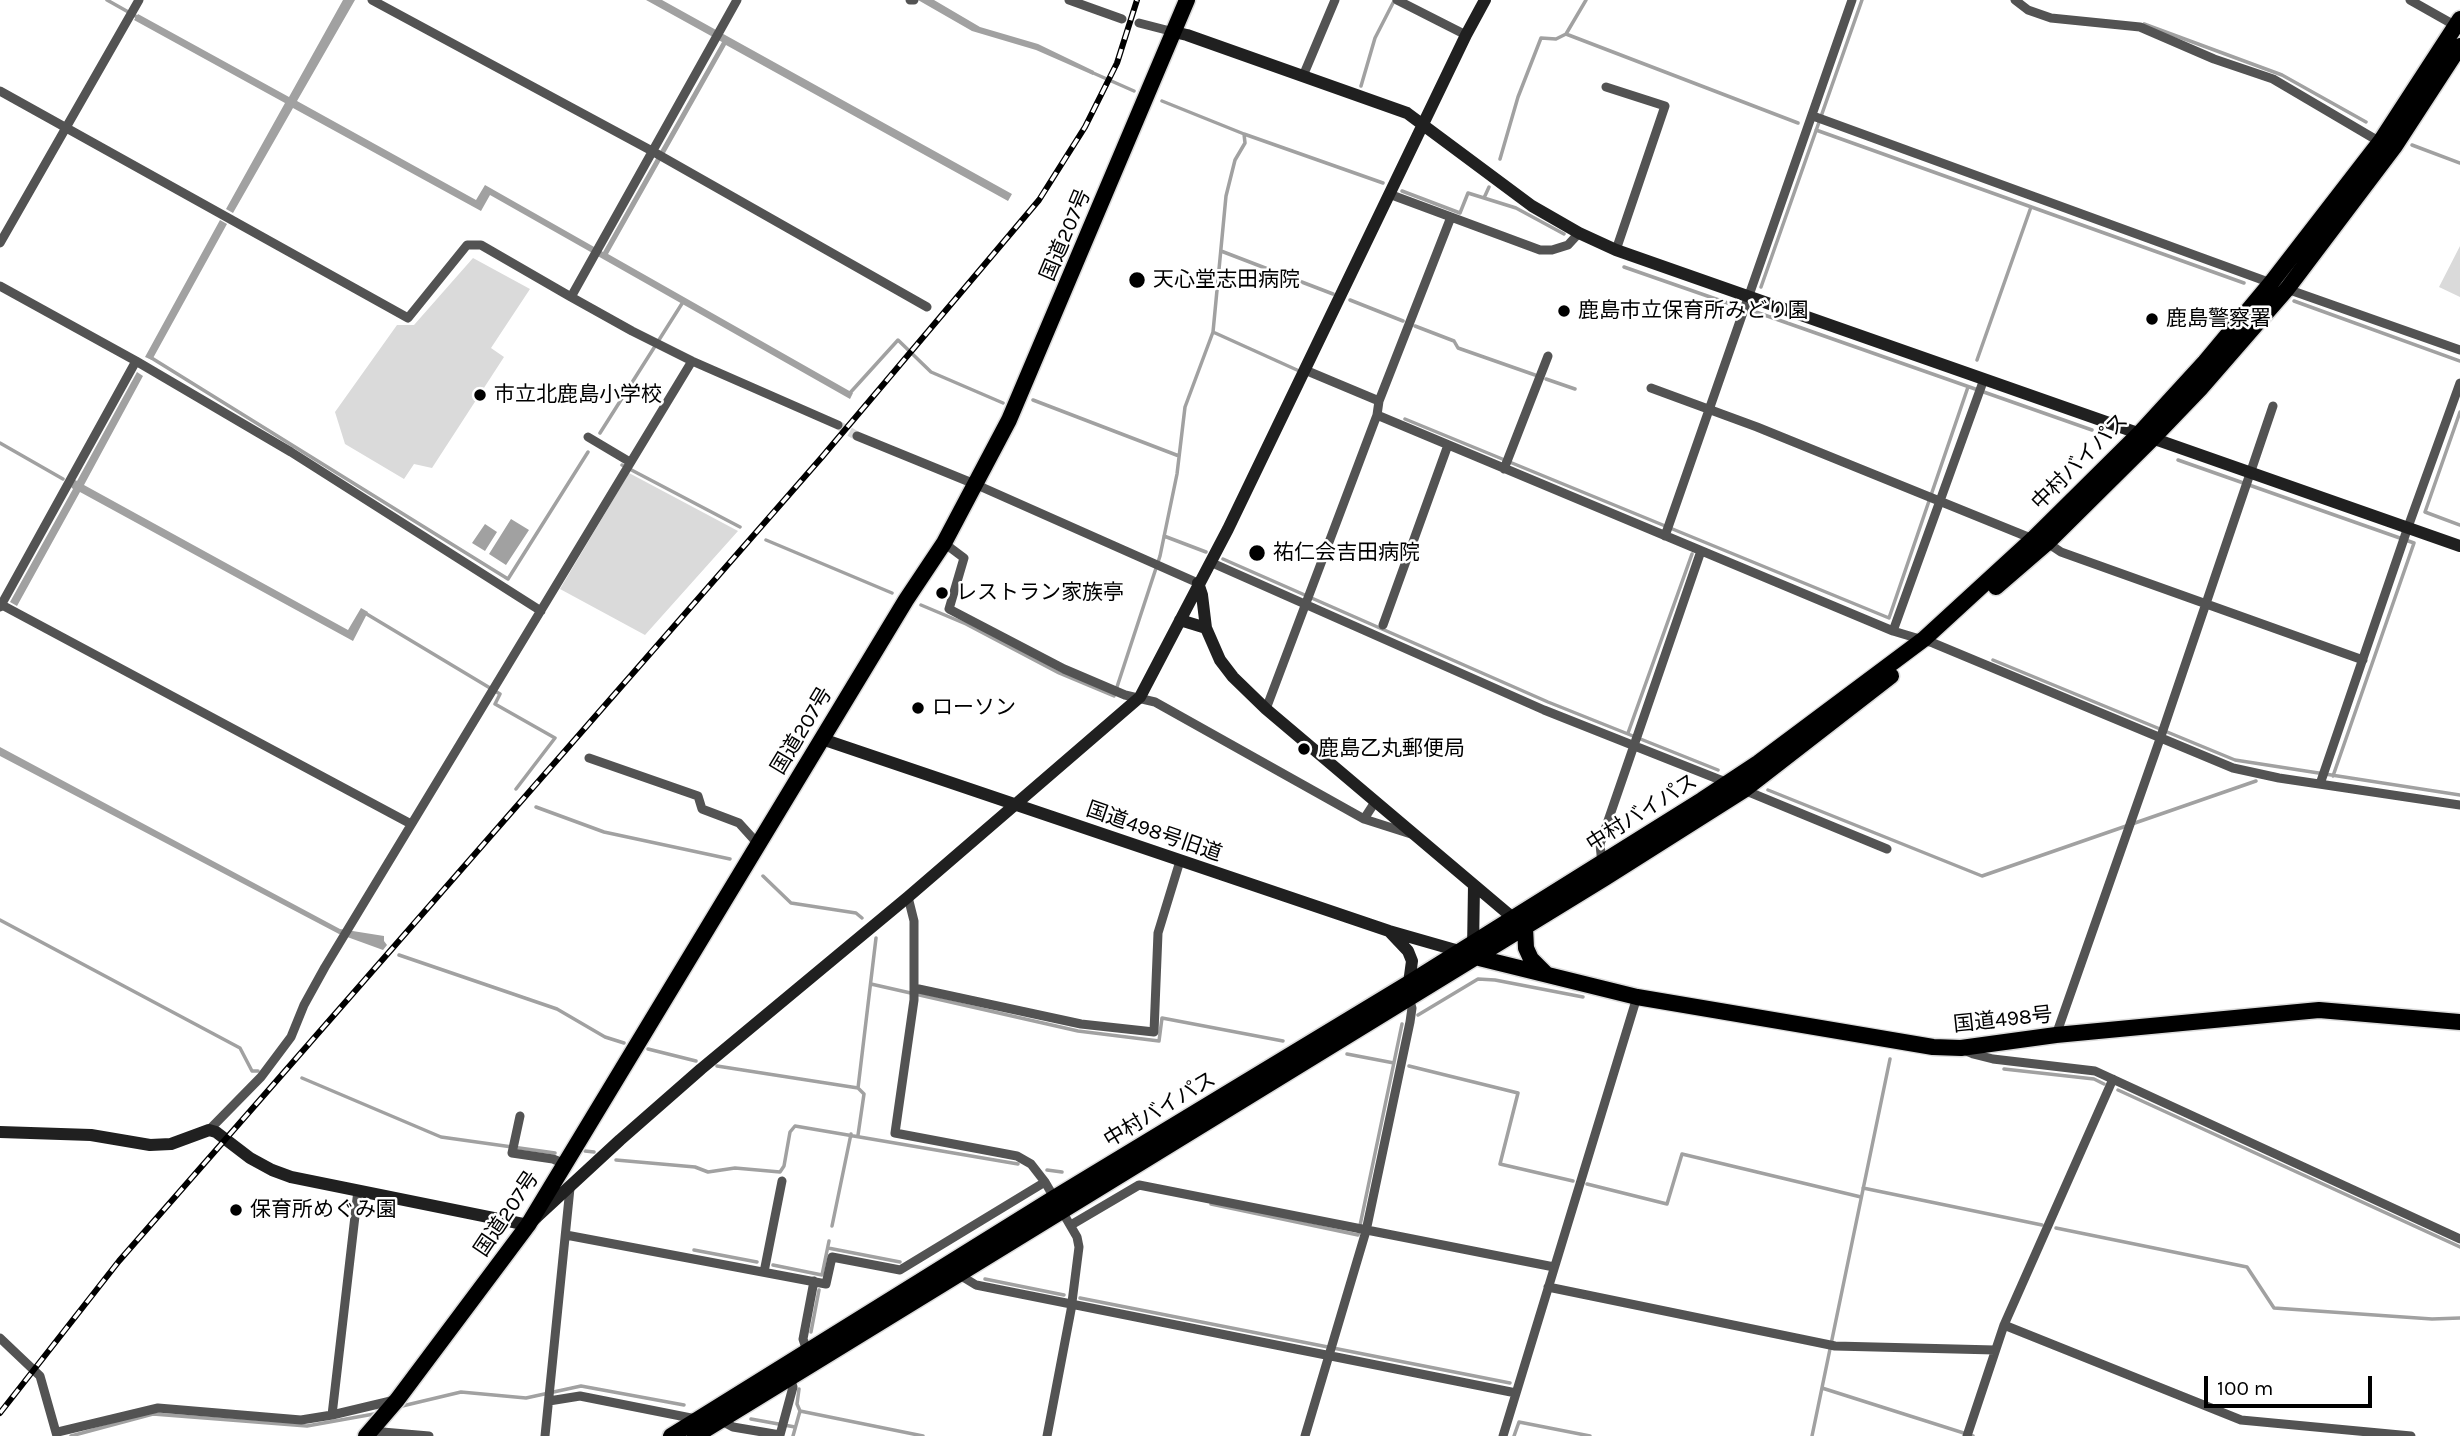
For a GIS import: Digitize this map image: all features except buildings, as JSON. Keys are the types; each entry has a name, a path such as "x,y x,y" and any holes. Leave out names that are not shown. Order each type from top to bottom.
{"highway":[{"name":"国道207号","path":"369,1433 528,1225 906,600 944,543 977,485 1038,356 1187,0"},
{"name":"中村バイパス","path":"2279,286 2380,142 2458,22"},
{"name":"中村バイパス","path":"695,1436 790,1378 1058,1204 1408,991 1469,950 1744,790 1928,641 2040,541 2146,436 2200,389 2279,286 2395,146 2460,46"},
{"name":"中村バイパス","path":"1604,871 1928,641"},
{"path":"1519,922 1531,959 1547,975"},
{"name":"国道498号","path":"1469,950 1547,975 1637,997 1933,1046 1961,1048 2056,1035 2319,1010 2460,1022"},
{"name":"中村バイパス","path":"671,1436 916,1284 953,1270"}],"street":[{"path":"0,243 139,0"},
{"path":"372,0 652,151 927,307"},
{"path":"571,297 737,0"},
{"path":"1069,0 1122,19"},
{"path":"1303,76 1335,0"},
{"path":"1397,0 1466,35"},
{"path":"209,1130 216,1132 250,1158 291,1177 528,1225 690,1078 908,897 1140,697 1210,562 1485,0"},
{"path":"1665,536 1852,0"},
{"path":"2015,0 2028,10 2051,19 2140,27 2214,59 2273,79 2380,142"},
{"path":"2410,0 2458,22"},
{"path":"1139,23 1187,35 1407,113 1497,181 1579,233 1616,250 1749,297 1981,387 2146,436 2247,480 2460,546"},
{"path":"1606,87 1665,106 1616,250"},
{"path":"0,91 408,318 467,245 481,245 652,341 838,425"},
{"path":"1813,116 2460,350"},
{"path":"1389,194 1540,250 1552,250 1568,245 1579,233"},
{"path":"1266,709 1377,415 1379,401 1451,217"},
{"path":"0,286 291,452 541,611"},
{"path":"1504,469 1548,356"},
{"path":"135,361 0,605 411,824"},
{"path":"0,1132 91,1135 150,1145 171,1144 209,1130 261,1077 291,1037 304,1005 343,937 692,361"},
{"path":"1305,370 1379,401"},
{"path":"2320,784 2460,383"},
{"path":"1893,631 1981,387"},
{"path":"1651,388 1757,427 2040,541 2061,552 2362,660"},
{"path":"2056,1035 2273,406"},
{"path":"1377,415 1893,631 1928,641 2232,768 2460,804"},
{"path":"857,436 977,485 1198,583 1206,628 1220,660 1233,677 1266,709 1519,922"},
{"path":"588,437 627,467"},
{"path":"1384,625 1448,445"},
{"path":"944,543 964,558 949,609 1064,669 1116,691 1155,702 1364,819 1416,836"},
{"path":"1604,871 1600,844 1701,551"},
{"path":"1210,562 1545,710 1728,783"},
{"path":"1181,620 1206,628"},
{"name":"国道498号旧道","path":"822,739 1389,931 1469,950"},
{"path":"589,758 698,796 702,809 739,823 758,845"},
{"path":"1744,790 1887,849"},
{"path":"1364,819 1375,802"},
{"path":"914,988 1081,1024 1154,1032 1158,933 1180,861"},
{"path":"1469,950 1474,885"},
{"path":"908,897 914,921 914,1000 895,1133 1017,1156 1031,1164 1071,1225 1079,1247 1071,1310 1047,1436"},
{"path":"1305,1436 1331,1350 1362,1230 1410,1022 1412,1008 1408,991 1412,961 1408,951 1389,931"},
{"path":"1503,1436 1637,997"},
{"path":"1961,1048 1993,1059 2095,1071 2460,1239"},
{"path":"1968,1433 2004,1325 2113,1079"},
{"path":"520,1116 512,1153 554,1159 565,1164"},
{"path":"764,1272 782,1181"},
{"path":"566,1235 826,1284 832,1257 900,1270 1045,1182"},
{"path":"1071,1225 1139,1185 1554,1267"},
{"path":"545,1436 570,1188"},
{"path":"332,1415 358,1190"},
{"path":"904,1268 916,1284"},
{"path":"953,1270 976,1285 1331,1350 1516,1393"},
{"path":"807,1351 803,1339 814,1282"},
{"path":"1548,1287 1831,1345 1995,1350"},
{"path":"2004,1325 2241,1420 2411,1436"},
{"path":"0,1338 40,1376 57,1434 158,1408 302,1420 397,1399"},
{"path":"720,1420 733,1427 780,1436 793,1387 790,1378"},
{"path":"550,1396 580,1396 698,1419"},
{"path":"369,1433 429,1436"}],"shaded area":[{"path":"343,0 355,0 297,101 476,200 485,185 603,252 722,42 646,0 662,0 1012,194 1008,201 726,45 608,254 853,393 850,399 490,195 481,211 293,108 233,213 226,209 285,103 134,20 138,14 289,97"},
{"path":"918,0 934,0 980,27 1038,44 1094,71 1093,75 1036,50 972,31"},
{"path":"220,220 227,224 152,360 145,357"},
{"path":"2460,246 2460,297 2439,287"},
{"path":"473,258 530,289 491,348 504,357 432,468 414,464 404,479 345,444 335,412 397,325 414,325"},
{"path":"137,372 143,376 84,485 348,630 361,608 368,612 353,641 80,492 17,606 10,602 73,489 71,487 75,480 77,481"},
{"path":"629,473 738,531 645,635 560,589"},
{"path":"511,519 529,530 506,565 489,554"},
{"path":"485,524 497,532 485,551 472,543"},
{"path":"0,747 340,929 384,936 387,945 383,950 339,934 0,756"}],"waterway":[{"path":"107,0 139,18"},
{"path":"1500,159 1518,97 1541,38 1556,39 1566,34 1586,0"},
{"path":"1761,287 1862,0"},
{"path":"1361,86 1375,38 1394,1"},
{"path":"2144,24 2282,75 2366,122"},
{"path":"1566,34 1798,123"},
{"path":"1091,72 1134,91"},
{"path":"1162,101 1244,134 1383,183"},
{"path":"1816,130 2244,283"},
{"path":"921,605 966,624 1059,673 1114,696 1160,556 1177,474 1185,407 1213,332 1226,196 1235,160 1245,143 1244,134"},
{"path":"2412,145 2460,163"},
{"path":"1484,198 1489,187"},
{"path":"1402,191 1460,213 1468,193 1516,208 1564,234"},
{"path":"1977,360 2031,207"},
{"path":"1221,251 1333,294"},
{"path":"1624,267 1739,307"},
{"path":"1350,300 1403,321"},
{"path":"2294,301 2460,361"},
{"path":"600,433 683,302"},
{"path":"1753,311 2092,430"},
{"path":"1415,326 1454,341 1458,348 1535,375"},
{"path":"1213,332 1297,370"},
{"path":"849,394 898,340 931,372 1003,403"},
{"path":"150,357 508,579 588,452"},
{"path":"1546,379 1575,389"},
{"path":"1405,419 1889,618 1968,387"},
{"path":"1033,400 1179,456"},
{"path":"2460,412 2425,512 2460,525"},
{"path":"0,443 63,479"},
{"path":"2178,460 2414,543 2333,776"},
{"path":"622,465 740,527"},
{"path":"1164,536 1206,552"},
{"path":"766,540 892,593"},
{"path":"1628,733 1692,554"},
{"path":"1223,559 1548,702 1718,770"},
{"path":"365,613 500,694 495,704 555,738 516,789"},
{"path":"1993,660 2235,760 2460,795"},
{"path":"1768,790 1982,876 2256,781"},
{"path":"536,807 604,832 730,859"},
{"path":"763,876 791,903 856,913 862,918"},
{"path":"0,920 240,1048 252,1071 258,1071"},
{"path":"858,1088 876,938"},
{"path":"399,955 557,1009 605,1037 624,1043"},
{"path":"1418,1015 1478,979 1583,997"},
{"path":"871,984 1078,1031 1159,1041 1162,1018 1283,1041"},
{"path":"1211,1204 1358,1235 1402,1024"},
{"path":"648,1049 696,1061"},
{"path":"1347,1054 1394,1063"},
{"path":"1812,1436 1890,1059"},
{"path":"717,1066 858,1088 864,1094 858,1135"},
{"path":"1409,1066 1518,1093 1500,1164 1573,1181"},
{"path":"2004,1069 2094,1079 2104,1084"},
{"path":"302,1078 441,1137 555,1153"},
{"path":"2118,1090 2460,1247"},
{"path":"616,1160 695,1167 708,1172 735,1168 780,1172 784,1166 790,1132 795,1126 1018,1164"},
{"path":"832,1226 851,1134"},
{"path":"585,1151 594,1152"},
{"path":"1587,1184 1667,1204 1682,1154 1861,1197"},
{"path":"1047,1170 1062,1172"},
{"path":"1863,1188 2042,1225"},
{"path":"2056,1228 2247,1267 2274,1308 2432,1319 2460,1318"},
{"path":"773,1265 822,1275 829,1241"},
{"path":"828,1248 900,1262"},
{"path":"694,1250 757,1262"},
{"path":"985,1279 1064,1295"},
{"path":"811,1332 819,1290"},
{"path":"1080,1298 1510,1383"},
{"path":"398,1407 461,1392 526,1398 581,1386 684,1405"},
{"path":"1822,1388 1973,1436"},
{"path":"799,1389 797,1404 800,1411"},
{"path":"793,1436 800,1411 923,1436"},
{"path":"71,1436 153,1414 307,1426 374,1414"},
{"path":"751,1419 795,1427"},
{"path":"1514,1436 1519,1422 1590,1436"}],"tunnel":[{"path":"838,425 857,436"}],"railway":[{"path":"0,1413 119,1261 822,457 1039,200 1085,127 1117,63 1137,0"}],"place":[{"name":"天心堂志田病院","path":"1137,280"},
{"name":"鹿島市立保育所みどり園","path":"1564,311"},
{"name":"鹿島警察署","path":"2152,319"},
{"name":"市立北鹿島小学校","path":"480,395"},
{"name":"祐仁会吉田病院","path":"1257,553"},
{"name":"レストラン家族亭","path":"942,593"},
{"name":"ローソン","path":"918,708"},
{"name":"鹿島乙丸郵便局","path":"1304,749"},
{"name":"保育所めぐみ園","path":"236,1210"}]}
